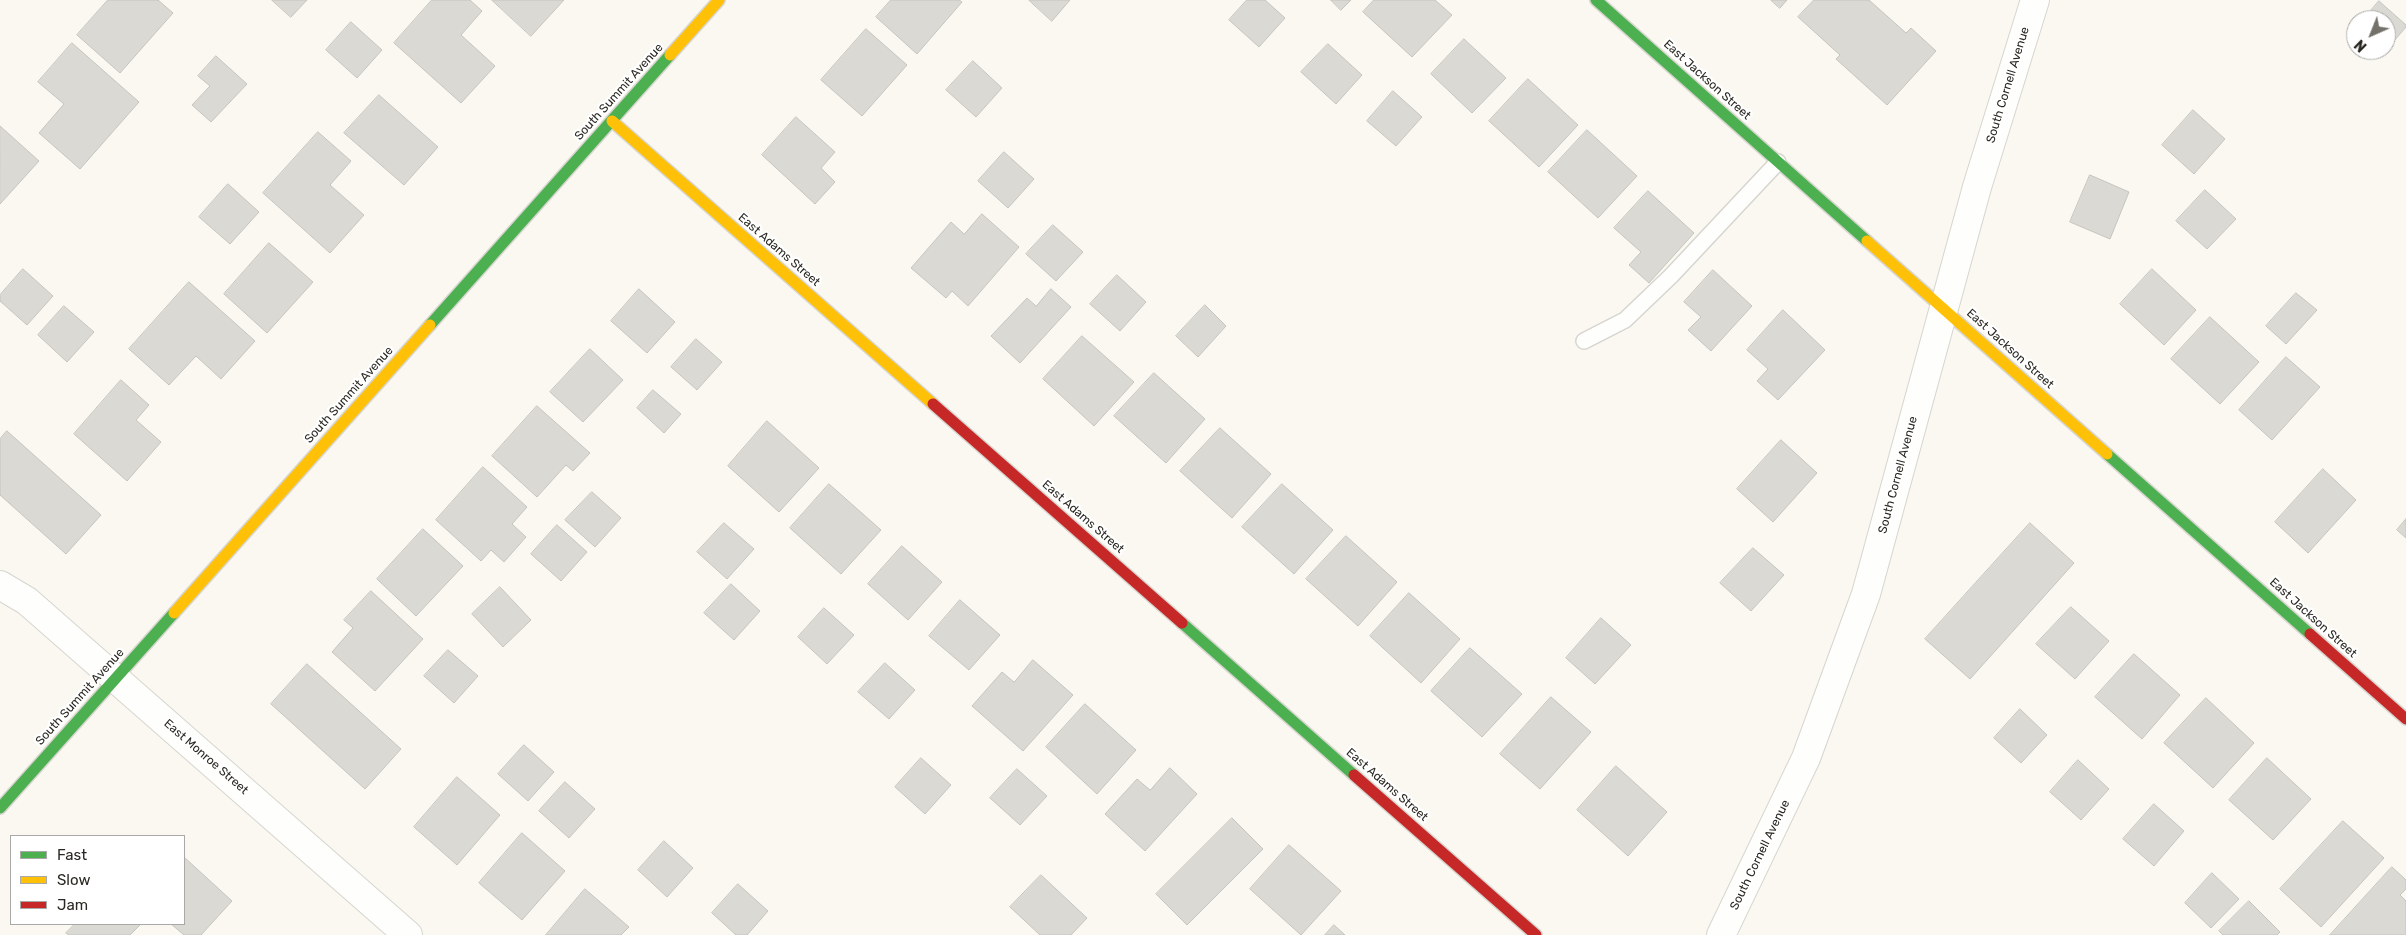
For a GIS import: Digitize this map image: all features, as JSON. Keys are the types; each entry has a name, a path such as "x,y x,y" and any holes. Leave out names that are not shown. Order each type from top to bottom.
{"street":[{"name":"South Summit Avenue","path":"0,808 719,0"},
{"name":"East Jackson Street","path":"1596,0 2406,719"},
{"name":"South Cornell Avenue","path":"1721,935 1806,758 1866,594 1977,187 2035,0"},
{"name":"East Adams Street","path":"612,120 1536,935"},
{"name":"East Monroe Street","path":"0,585 27,601 408,935"}],"lane":[{"path":"1584,341 1625,320 1671,276 1778,162"}],"building":[{"path":"108,0 158,0 173,13 120,73 77,35"},
{"path":"272,0 307,0 291,17"},
{"path":"432,0 470,0 482,11 461,35 495,66 461,103 394,43"},
{"path":"492,0 564,0 531,36"},
{"path":"891,0 959,0 962,2 917,54 876,17"},
{"path":"1029,0 1070,0 1052,21"},
{"path":"1247,0 1265,0 1285,18 1259,47 1229,20"},
{"path":"1331,0 1351,0 1341,10"},
{"path":"1374,0 1435,0 1452,15 1412,57 1363,12"},
{"path":"1771,0 1787,0 1780,8"},
{"path":"1814,0 1869,0 1906,33 1911,28 1936,51 1887,105 1836,59 1840,55 1798,17"},
{"path":"2379,1 2389,10 2371,10"},
{"path":"2396,16 2406,27 2396,39"},
{"path":"351,22 382,50 357,78 326,50"},
{"path":"866,29 907,65 862,116 821,80"},
{"path":"1464,39 1506,78 1472,113 1431,74"},
{"path":"72,43 139,102 80,169 39,133 64,104 38,82"},
{"path":"1328,44 1362,75 1336,104 1301,72"},
{"path":"216,56 247,84 211,122 192,105 210,86 198,76"},
{"path":"973,61 1002,88 976,117 946,90"},
{"path":"1528,79 1578,125 1539,167 1489,121"},
{"path":"1393,91 1422,117 1396,146 1367,121"},
{"path":"379,95 438,147 404,185 344,133"},
{"path":"2193,110 2225,139 2194,174 2162,145"},
{"path":"796,117 835,152 821,168 835,182 815,204 762,155"},
{"path":"0,126 39,161 0,204"},
{"path":"1587,130 1637,176 1598,218 1548,172"},
{"path":"318,132 351,161 330,185 364,215 330,253 263,193"},
{"path":"1004,152 1034,179 1008,208 978,181"},
{"path":"2090,175 2129,192 2110,239 2070,222"},
{"path":"228,184 259,212 230,244 199,217"},
{"path":"2205,190 2236,219 2207,249 2176,221"},
{"path":"1648,191 1694,233 1649,283 1629,265 1641,252 1614,228"},
{"path":"982,214 1019,247 968,306 952,291 946,298 911,268 951,222 964,234"},
{"path":"1053,225 1083,252 1056,281 1026,254"},
{"path":"269,243 313,282 267,333 224,294"},
{"path":"23,269 53,296 27,325 0,301 0,295"},
{"path":"2152,269 2196,310 2164,345 2120,304"},
{"path":"1713,270 1752,306 1711,351 1688,330 1701,317 1684,302"},
{"path":"1117,275 1146,302 1120,331 1090,304"},
{"path":"189,282 255,341 221,379 196,356 169,385 129,349"},
{"path":"639,289 675,322 647,353 611,321"},
{"path":"1051,289 1071,307 1020,363 991,336 1027,298 1036,306"},
{"path":"2296,293 2317,310 2286,344 2266,326"},
{"path":"1205,305 1226,326 1198,357 1176,336"},
{"path":"64,306 94,332 67,362 38,335"},
{"path":"1783,310 1825,350 1778,400 1757,381 1768,369 1747,350"},
{"path":"2210,317 2259,362 2220,404 2171,359"},
{"path":"1082,336 1134,382 1094,426 1043,379"},
{"path":"696,339 722,362 697,390 671,367"},
{"path":"590,349 623,380 583,422 550,392"},
{"path":"2286,357 2320,387 2272,440 2239,410"},
{"path":"1154,373 1205,419 1166,463 1114,416"},
{"path":"121,380 149,405 136,420 161,442 127,481 74,434"},
{"path":"653,390 681,414 664,433 637,408"},
{"path":"537,406 590,453 573,471 566,465 537,497 492,456"},
{"path":"767,421 819,468 779,512 728,466"},
{"path":"1220,428 1271,474 1232,518 1180,471"},
{"path":"7,431 101,515 66,554 0,495 0,439"},
{"path":"1781,440 1817,473 1773,522 1737,489"},
{"path":"483,467 527,507 512,524 526,537 504,562 491,550 481,561 436,520"},
{"path":"2323,469 2356,500 2308,553 2275,522"},
{"path":"829,484 881,530 841,574 790,528"},
{"path":"1282,484 1333,530 1294,574 1242,527"},
{"path":"592,492 621,518 595,547 565,520"},
{"path":"2406,519 2406,538 2397,530"},
{"path":"724,523 754,549 727,579 697,552"},
{"path":"2030,523 2074,563 1970,679 1925,639"},
{"path":"557,525 587,552 561,581 531,554"},
{"path":"423,529 463,566 416,616 377,579"},
{"path":"1346,536 1397,582 1358,626 1306,579"},
{"path":"902,546 942,582 908,620 868,584"},
{"path":"1753,548 1784,575 1751,611 1720,583"},
{"path":"731,584 760,611 734,640 704,613"},
{"path":"500,587 531,620 503,647 472,614"},
{"path":"371,591 423,639 375,691 332,652 353,628 344,620"},
{"path":"1409,593 1460,639 1421,683 1370,636"},
{"path":"960,600 1000,635 969,670 929,636"},
{"path":"2071,607 2109,641 2075,679 2036,644"},
{"path":"824,608 854,635 827,664 798,637"},
{"path":"1601,618 1631,645 1595,684 1566,658"},
{"path":"1470,648 1522,694 1482,737 1431,691"},
{"path":"448,650 478,676 454,703 424,676"},
{"path":"2134,654 2180,695 2142,739 2095,697"},
{"path":"1033,660 1073,695 1023,751 972,706 1002,672 1014,682"},
{"path":"885,663 915,690 889,719 858,692"},
{"path":"307,664 401,749 365,789 271,704"},
{"path":"1551,697 1591,732 1540,789 1500,754"},
{"path":"2206,698 2254,743 2213,788 2164,743"},
{"path":"1085,704 1136,750 1097,794 1046,747"},
{"path":"2020,709 2047,735 2021,763 1994,738"},
{"path":"524,745 554,772 528,801 498,774"},
{"path":"921,758 951,785 925,814 895,787"},
{"path":"2267,758 2311,799 2273,840 2229,800"},
{"path":"2078,760 2109,789 2081,820 2050,792"},
{"path":"1616,766 1667,812 1628,856 1577,810"},
{"path":"1170,768 1197,794 1145,851 1105,814 1137,779 1150,790"},
{"path":"1017,769 1047,796 1020,825 990,798"},
{"path":"457,777 500,815 457,865 414,827"},
{"path":"565,782 595,809 569,838 539,811"},
{"path":"2154,804 2184,831 2154,866 2123,839"},
{"path":"1232,818 1263,849 1187,925 1156,894"},
{"path":"2343,821 2384,858 2321,927 2280,889"},
{"path":"522,833 565,871 522,920 479,883"},
{"path":"664,841 693,868 667,897 638,870"},
{"path":"1289,845 1341,891 1301,935 1250,889"},
{"path":"185,858 232,901 201,935 184,935 172,925 185,925"},
{"path":"2392,867 2406,880 2406,889 2400,895 2406,901 2406,935 2330,935"},
{"path":"2212,873 2239,899 2211,928 2185,903"},
{"path":"1041,875 1087,918 1071,935 1040,935 1010,907"},
{"path":"738,884 768,911 747,935 736,935 712,913"},
{"path":"585,889 629,927 621,935 546,935"},
{"path":"2249,901 2280,932 2277,935 2223,935 2219,931"},
{"path":"74,925 140,925 130,935 69,935 66,933"},
{"path":"1334,925 1345,935 1325,935"}],"traffic: fast":[{"path":"1596,0 1867,241"},
{"path":"430,325 670,55"},
{"path":"2107,454 2310,634"},
{"path":"0,808 174,613"},
{"path":"1182,623 1354,775"}],"traffic: slow":[{"path":"670,55 719,0"},
{"path":"612,121 933,404"},
{"path":"1867,241 2107,454"},
{"path":"174,613 430,325"}],"traffic: jam":[{"path":"933,404 1182,623"},
{"path":"2310,634 2406,719"},
{"path":"1354,775 1536,935"}]}
